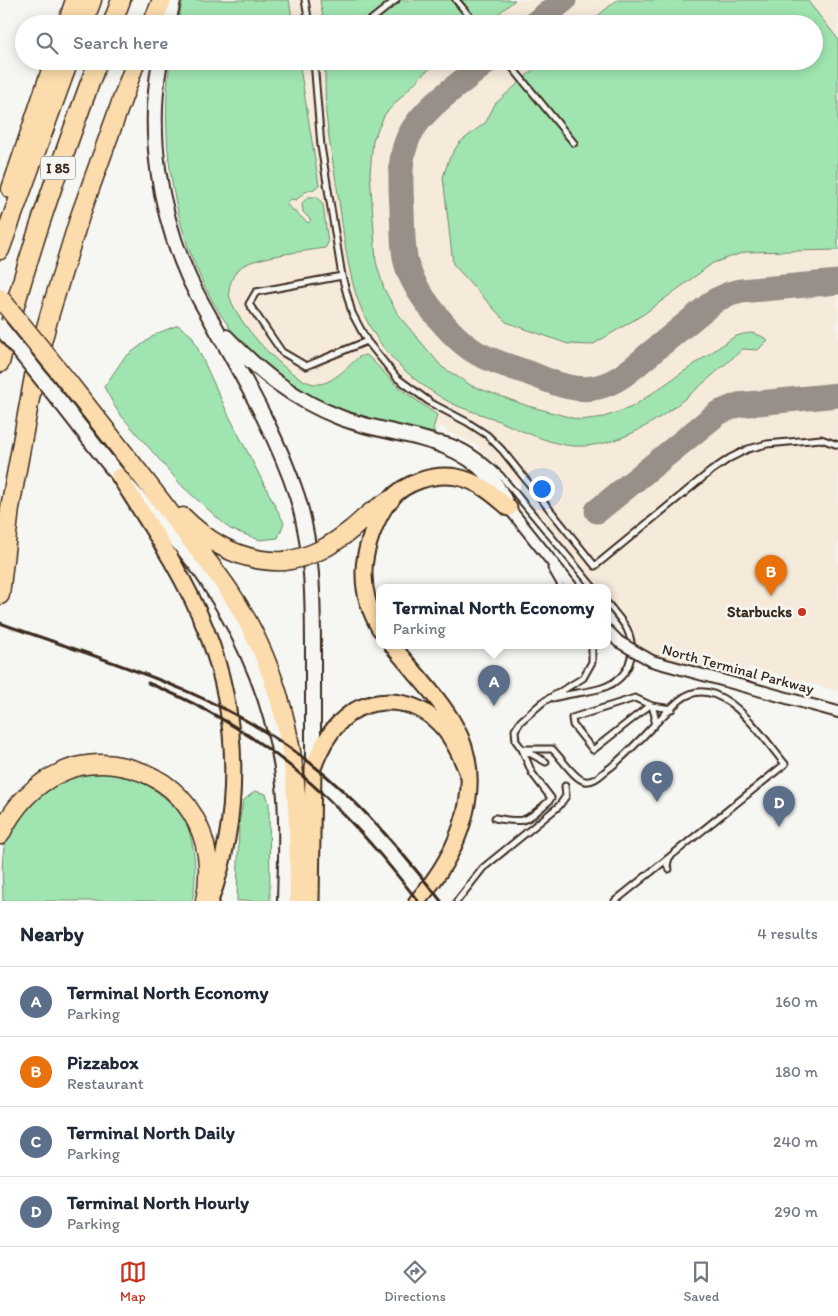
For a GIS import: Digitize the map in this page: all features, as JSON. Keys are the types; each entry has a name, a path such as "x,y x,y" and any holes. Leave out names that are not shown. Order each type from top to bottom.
{"highway":[{"path":"70,15 75,0"},
{"path":"86,15 92,0"},
{"path":"115,15 121,0"},
{"path":"156,15 162,0"},
{"path":"0,226 19,161 51,70"},
{"name":"I 85","path":"0,250 66,70"},
{"name":"I 85","path":"0,363 13,309 38,225 95,70"},
{"path":"0,596 12,499 37,360 80,216 133,70"},
{"path":"0,298 211,565 236,601 254,635 271,675 282,710 292,757 297,796 299,901"},
{"path":"142,476 212,542 240,556 270,562 301,559 313,554 338,540 370,513 390,500"},
{"path":"0,835 20,803 32,790 61,772 96,764 130,768 146,773 174,792 186,804 195,818 207,850 209,866 205,901"}],"main road":[{"path":"170,15 173,0"},
{"path":"158,70 155,117 156,151 160,184 169,225 196,292 276,441 291,480 302,517 312,590 313,768 311,901"},
{"path":"212,322 257,367 308,403 341,418 447,446 478,465 490,477 509,508"},
{"path":"0,327 119,476 151,511 208,581 235,627 256,673 272,722 283,776 286,811 285,901"},
{"path":"119,476 168,554 192,599 211,643 224,689 232,746 231,808 225,848 210,901"},
{"path":"376,620 367,601 364,573 370,537 390,500 412,484 423,479 455,477 481,486 509,508"},
{"path":"395,649 455,726 464,747 468,774 466,807 459,836 444,866 417,901"},
{"path":"313,768 326,740 341,721 363,707 375,703 392,702 411,705 435,719 455,744 468,774"}],"street":[{"path":"509,508 570,584"},
{"name":"North Terminal Parkway","path":"611,635 619,642 652,661 838,712"}],"lane":[{"path":"305,0 308,15"},
{"path":"377,15 396,0"},
{"path":"456,0 468,15"},
{"path":"316,70 321,146 342,276 352,313 367,341 388,369 406,385 436,406 467,422 486,435 502,450 596,566 704,477 730,458 748,449 767,444 821,439 838,445"},
{"path":"514,70 574,143"},
{"path":"342,276 256,292 249,304 282,352 306,366 367,341"},
{"path":"417,438 434,437 450,441 484,459 501,476 591,584"},
{"path":"534,538 560,584"},
{"path":"544,702 561,696 604,687 616,682 626,672 631,660 632,648 630,638 624,624 611,608"},
{"path":"495,818 515,822 528,818 551,798 532,773 522,749 516,741 515,730 521,721 544,702 576,684 587,674 593,656 592,649"},
{"path":"522,749 552,749 577,777 586,781 594,780 627,754 680,700 692,693 703,691 714,693 727,699 753,725 785,764 667,856 615,901"},
{"path":"651,705 593,750 571,721 572,718 635,698 651,705 672,709"},
{"path":"651,705 655,716 654,726"},
{"path":"522,749 546,762"},
{"path":"457,901 483,868 559,806 566,796 565,786"},
{"path":"667,856 669,869"}],"shaded area":[{"path":"188,0 838,0 838,691 751,667 736,678 666,659 635,645 630,627 611,601 611,584 597,584 520,492 520,485 478,449 479,446 449,433 445,428 441,427 435,430 395,422 308,394 227,317 177,70 823,70 823,15 184,15"}],"green space":[{"path":"183,0 289,0 292,15 179,15"},
{"path":"320,0 515,0 497,15 322,15"},
{"path":"617,0 807,0 819,15 599,15"},
{"path":"823,20 838,39 838,250 745,252 713,263 644,314 592,345 568,344 506,322 453,264 443,177 449,159 459,143 486,122 495,104 533,70 823,70"},
{"path":"169,70 300,70 319,185 305,192 296,200 291,199 286,204 308,223 311,220 303,212 302,203 308,197 318,197 323,205 328,243 325,248 267,258 246,264 238,270 231,282 229,292 232,303 239,317 263,347 277,361 304,380 315,384 327,382 339,375 359,357 368,356 398,387 437,415 433,429 435,433 369,421 332,409 282,380 249,351 222,317 201,278 185,237 174,193 168,148 167,104"},
{"path":"325,70 428,70 385,114 373,140 370,173 376,262 384,289 399,316 442,367 472,386 528,406 580,420 604,417 632,407 734,337 751,333 768,340 758,350 743,349 686,398 644,427 622,438 598,444 574,446 543,439 449,402 413,377 398,363 384,348 363,313 347,255 327,126"},
{"path":"178,325 192,336 228,414 284,523 278,538 260,540 230,529 183,487 118,412 104,387 124,358 156,334"},
{"path":"100,770 116,771 137,778 163,796 184,819 190,833 194,852 195,883 192,901 3,901 2,862 4,847 10,830 17,820 35,800 57,783 77,773"},
{"path":"255,791 266,794 269,803 270,901 237,901 239,824 243,801"}],"taxiway":[{"path":"545,15 564,0"},
{"path":"476,70 434,105 415,125 403,154 401,191 403,243 410,274 434,313 456,337 477,353 496,362 563,386 580,389 598,387 606,385 626,373 716,300 729,294 741,291 838,282"},
{"path":"597,511 718,413 738,405 838,395"}],"railway":[{"path":"0,623 160,680 199,697 274,737 309,762 346,793 395,845 441,901"},
{"path":"148,683 202,708 253,738 277,755 322,793 353,824 382,856 418,901"}],"place":[{"name":"Pizzabox","path":"771,596"},
{"name":"Starbucks","path":"802,612"},
{"name":"Terminal North Economy","path":"494,706"},
{"name":"Terminal North Daily","path":"657,802"},
{"name":"Terminal North Hourly","path":"779,827"}]}
